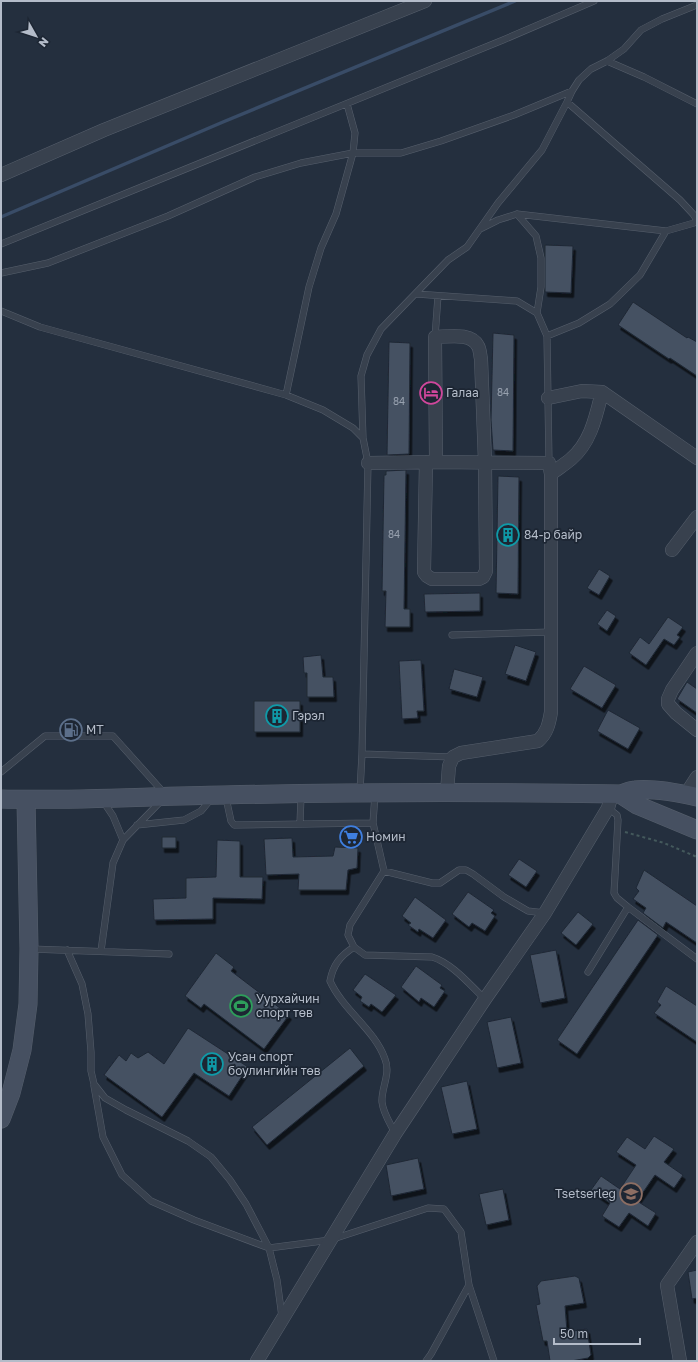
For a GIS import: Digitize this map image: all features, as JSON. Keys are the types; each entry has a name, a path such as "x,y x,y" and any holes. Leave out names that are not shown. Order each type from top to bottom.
{"main road":[{"path":"613,799 634,790 650,790 692,796"},
{"path":"1,799 26,800 368,792 447,792 613,799 637,805 697,830"},
{"path":"1,1119 11,1093 22,1050 28,1004 29,949 26,800"}],"street":[{"path":"1,175 104,130 425,1"},
{"path":"465,336 473,340 479,346 481,359 485,462 486,571 483,577 479,579 432,579 424,572 431,462 435,337 465,336"},
{"path":"548,398 582,391 602,392 697,458"},
{"path":"368,463 485,462 550,468 572,458 583,446 592,428 602,392"},
{"path":"447,792 449,766 453,757 461,753 538,741 545,735 551,712 550,468"},
{"path":"672,550 697,517"},
{"path":"697,653 672,690 668,699 668,704 676,713 697,730"},
{"path":"692,796 697,777"},
{"path":"257,1361 395,1134 485,999 545,913 613,799"},
{"path":"680,1361 667,1285 697,1243"}],"lane":[{"path":"1,244 346,104 594,1"},
{"path":"485,999 446,963 438,959 432,957 366,955 354,947 348,935 350,925 384,871 373,823 362,754 368,463 363,438 361,376 367,355 381,330 448,260 467,247 498,203 542,150 579,80 591,69 607,61 624,49 641,30 662,19 697,5"},
{"path":"607,61 697,104"},
{"path":"1,273 48,263 168,216 255,177 301,163 353,153 401,153 441,141 514,115 572,91"},
{"path":"480,229 498,220 517,214 666,231 694,223 697,220 680,200 567,102"},
{"path":"286,395 308,287 321,248 336,214 353,153 355,133 346,104"},
{"path":"517,214 536,236 541,258 541,288 537,313 547,336 550,468"},
{"path":"547,336 579,323 610,304 640,275 666,231"},
{"path":"416,294 517,301 537,313"},
{"path":"435,337 438,296"},
{"path":"1,311 40,327 286,395 323,410 353,428 363,438"},
{"path":"452,635 551,632"},
{"path":"1,772 44,736 112,736 166,796 124,840 113,863 101,950"},
{"path":"362,754 453,757"},
{"path":"300,824 301,794"},
{"path":"137,826 184,820 201,811 220,795 234,825 373,823"},
{"path":"100,798 114,816 124,840"},
{"path":"613,799 618,820 614,893 617,898 628,907 697,959"},
{"path":"384,871 432,883 440,883 459,870 466,870 504,897 528,911 545,913"},
{"path":"588,972 628,907"},
{"path":"354,947 343,954 332,971 330,982 342,1000 375,1040 386,1060 387,1072 382,1101 386,1116 395,1134"},
{"path":"29,949 101,950 169,954"},
{"path":"67,950 82,984 88,1014 91,1071 103,1137 122,1175 150,1201 194,1220 269,1248 330,1240 428,1208 444,1209 461,1232 469,1285 494,1361"},
{"path":"94,1084 106,1098 126,1110 188,1141 211,1157 230,1180 246,1204 269,1248 277,1280 282,1319"},
{"path":"426,1361 469,1285"}],"path":[{"path":"618,830 664,843 697,857"}],"building":[{"path":"545,245 573,246 571,293 545,292"},
{"path":"633,302 687,338 688,337 697,342 697,376 618,325"},
{"path":"493,333 514,335 513,451 493,450 491,420"},
{"path":"389,342 410,343 409,454 387,455"},
{"path":"406,470 404,609 410,609 410,627 385,627 386,591 382,591 384,475 386,475 386,471"},
{"name":"84-р байр","path":"498,476 519,477 518,594 496,593"},
{"path":"599,569 610,576 599,595 587,588"},
{"path":"480,593 480,611 425,612 424,594"},
{"path":"607,610 616,616 607,631 597,624"},
{"path":"668,617 683,627 677,635 680,637 674,645 664,639 646,665 629,653 640,637 649,644"},
{"path":"515,645 536,652 526,681 505,674"},
{"path":"321,655 323,677 333,677 334,697 307,697 307,673 304,673 303,657"},
{"path":"421,660 424,711 417,711 418,718 402,719 399,661"},
{"path":"584,666 616,685 602,708 570,689"},
{"path":"454,669 483,677 477,697 449,689"},
{"path":"687,682 697,689 697,713 677,699"},
{"name":"Гэрэл","path":"254,701 300,701 300,732 254,732"},
{"path":"608,710 640,728 628,749 597,731"},
{"path":"162,837 176,837 176,848 162,848"},
{"path":"292,838 293,857 333,856 335,847 358,848 357,868 348,870 346,890 298,890 299,874 266,875 264,839"},
{"path":"217,840 240,841 240,877 263,877 262,899 213,898 213,919 154,920 153,899 186,898 186,878 216,877"},
{"path":"519,859 537,871 526,887 508,875"},
{"path":"644,870 697,906 697,943 666,922 663,928 643,913 646,908 633,899 639,891 636,888"},
{"path":"468,892 494,910 491,913 495,916 485,931 472,923 469,927 452,914"},
{"path":"415,897 446,920 433,938 419,929 418,932 408,925 411,923 402,916"},
{"path":"578,912 593,924 576,945 561,933"},
{"path":"638,920 658,935 577,1054 557,1040"},
{"path":"556,950 565,998 540,1003 530,955"},
{"path":"216,953 234,967 231,971 289,1015 264,1049 204,1004 201,1008 185,996"},
{"path":"416,966 442,985 440,988 445,991 434,1007 421,998 419,1002 401,987"},
{"path":"365,974 396,995 382,1012 371,1004 369,1007 360,1001 362,997 353,990"},
{"path":"666,986 697,1006 697,1042 654,1013 661,1005 657,1002"},
{"path":"511,1017 521,1063 497,1068 487,1022"},
{"path":"188,1028 248,1067 229,1096 194,1073 162,1117 104,1075 119,1055 126,1061 131,1053 138,1058 148,1052 164,1064"},
{"path":"350,1048 364,1066 267,1145 252,1127"},
{"path":"467,1081 477,1129 452,1134 441,1087"},
{"path":"654,1136 674,1149 664,1162 683,1175 674,1188 655,1175 637,1201 656,1213 648,1226 629,1213 619,1227 602,1216 610,1203 591,1190 601,1176 620,1189 636,1165 616,1152 627,1137 645,1149"},
{"path":"418,1158 424,1189 391,1196 386,1165"},
{"path":"503,1189 509,1220 486,1225 479,1194"},
{"path":"697,1270 697,1298 692,1299 688,1272"},
{"path":"575,1276 579,1278 584,1303 565,1306 567,1332 587,1329 591,1355 588,1358 571,1361 550,1361 547,1341 543,1341 536,1305 540,1304 537,1286 541,1281"}],"waterway":[{"path":"1,217 223,122 515,1"}],"place":[{"name":"Галаа","path":"431,393"},
{"name":"84-р байр","path":"508,535"},
{"name":"Гэрэл","path":"277,716"},
{"name":"МТ","path":"71,730"},
{"name":"Номин","path":"351,837"},
{"name":"Уурхайчин спорт төв","path":"241,1006"},
{"name":"Усан спорт боулингийн төв","path":"212,1064"},
{"name":"Tsetserleg","path":"631,1194"}]}
